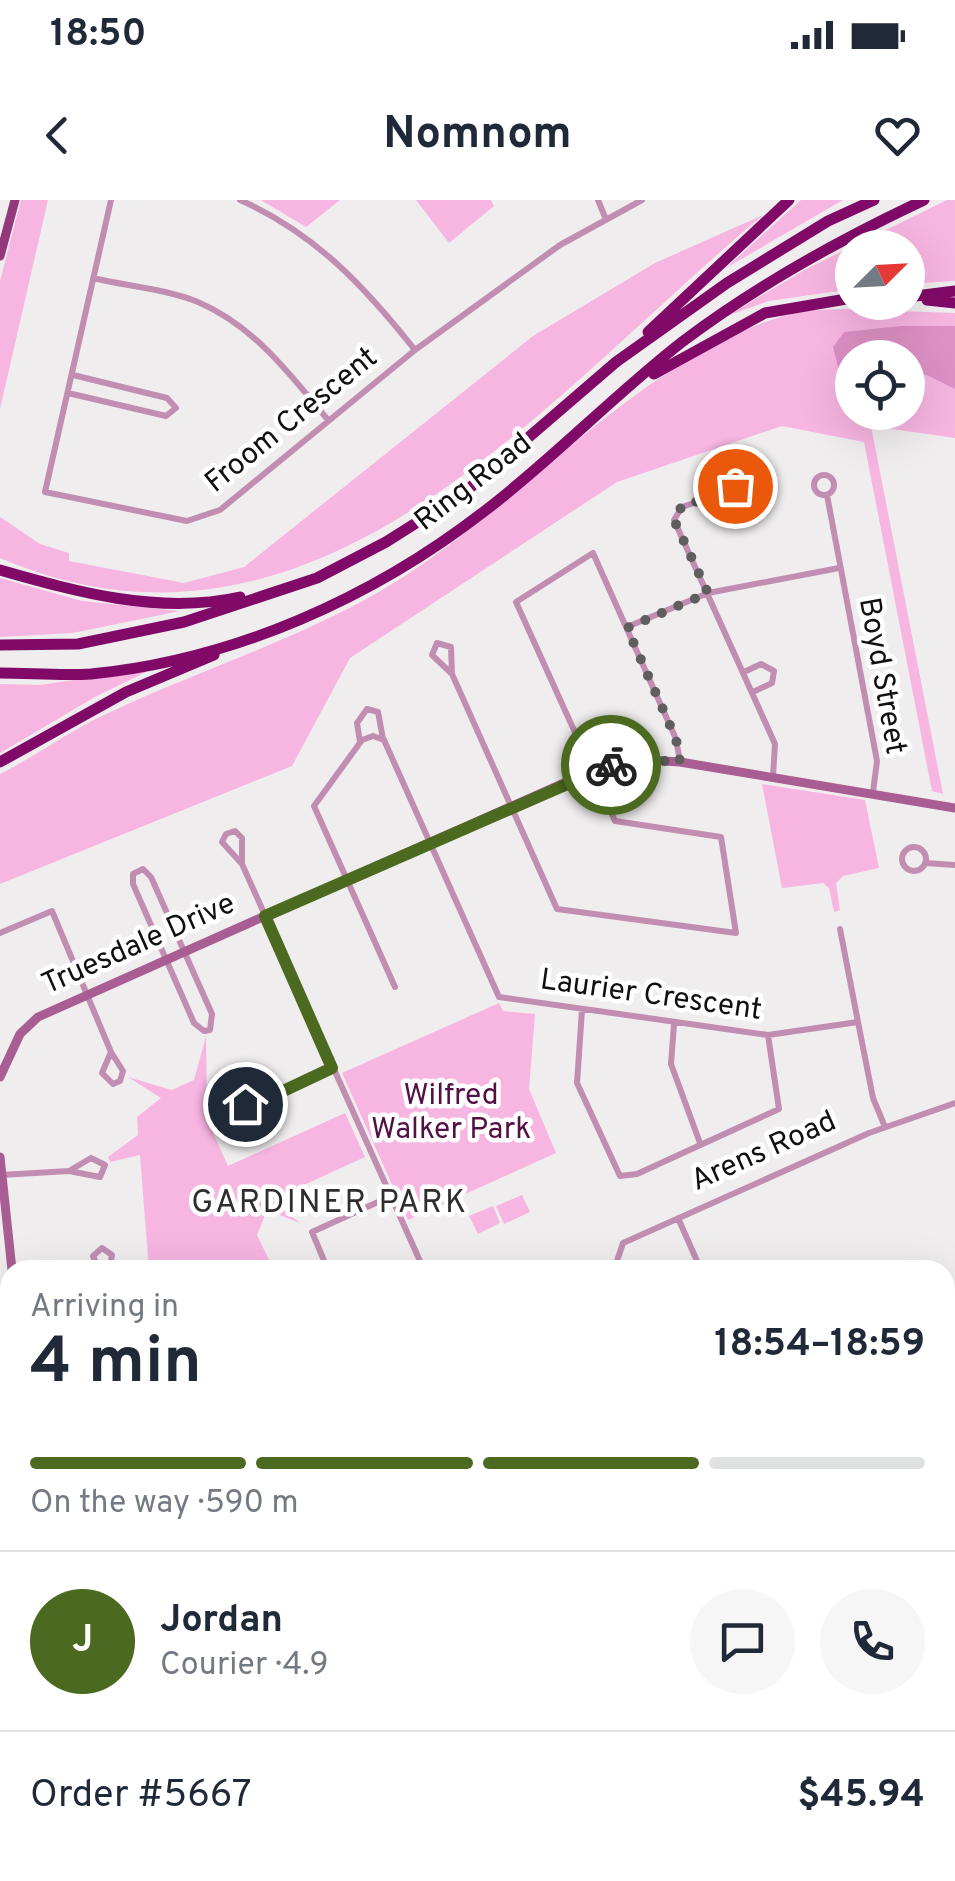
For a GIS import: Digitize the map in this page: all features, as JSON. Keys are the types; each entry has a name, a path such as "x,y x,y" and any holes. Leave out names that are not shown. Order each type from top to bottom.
{"highway":[{"path":"616,362 790,200"},
{"name":"Ring Road","path":"0,645 78,644 184,622 317,578 386,542 466,492 616,362 770,255 874,200"},
{"name":"Ring Road","path":"0,673 88,674 170,662 283,626 404,569 486,510 681,343 756,290 924,200"},
{"path":"925,295 955,291"},
{"path":"925,299 955,302"},
{"path":"613,401 740,323 788,306 835,300"},
{"path":"0,566 53,585 128,601 184,603 230,599 317,578"},
{"path":"0,762 126,692 283,626"}],"main road":[{"path":"0,256 15,200"}],"street":[{"name":"Froom Crescent","path":"110,200 45,492 187,521 220,510 415,350 605,217 642,200"},
{"path":"240,200 332,255 362,284 415,350"},
{"path":"598,200 605,217"},
{"path":"92,278 196,302 228,318 266,347 328,420"},
{"path":"68,394 166,416 176,408 167,398 73,375"},
{"path":"715,496 682,506 674,520 775,744 772,776"},
{"name":"Boyd Street","path":"826,496 877,760 873,792"},
{"path":"452,674 432,655 437,643 451,648 452,674 557,909 736,933 722,837 615,821 516,602 593,553 676,739 680,762"},
{"path":"627,628 708,593 839,568"},
{"path":"744,672 761,664 774,671 772,683 753,692"},
{"path":"360,743 357,723 367,708 378,712 384,740 429,843"},
{"path":"384,740 373,736 360,743 314,806 395,987"},
{"name":"Truesdale Drive","path":"0,1077 14,1045 38,1016 592,770 647,760 680,762 955,808"},
{"path":"242,864 242,838 228,832 223,845 242,864 419,1260"},
{"name":"Laurier Crescent","path":"429,843 499,997 768,1035 858,1022"},
{"path":"925,863 955,865"},
{"path":"137,870 151,876 212,1014 210,1030 204,1032 194,1023 167,959 133,884 137,870"},
{"path":"0,932 52,911 123,1071 113,1084 102,1073 112,1052"},
{"path":"840,930 873,1098 885,1128"},
{"path":"582,1010 577,1084 620,1176 637,1174 778,1109 768,1035"},
{"path":"674,1024 671,1064 700,1144"},
{"path":"279,1093 252,1096 246,1107 257,1113 279,1093 332,1068"},
{"name":"Arens Road","path":"618,1260 623,1243 885,1128 955,1104"},
{"path":"0,1157 11,1260"},
{"path":"1,1175 69,1170 97,1178 105,1168 94,1157 69,1170"},
{"path":"324,1260 312,1232 389,1197"},
{"path":"678,1218 697,1260"},
{"path":"95,1260 93,1256 102,1248 112,1255 111,1260"}],"green space":[{"path":"21,200 48,200 0,409 0,281"},
{"path":"261,200 340,200 306,227"},
{"path":"416,200 491,200 494,206 449,243"},
{"path":"801,200 843,200 726,268"},
{"path":"947,200 955,200 955,281 925,283 925,230 886,230"},
{"path":"763,215 510,439 419,505 324,557 222,587 115,590 0,558 0,517 40,544 69,553 69,561 184,583 244,567 533,336 655,263"},
{"path":"835,255 835,291 769,301 727,316"},
{"path":"835,309 835,320 925,320 925,312 955,313 955,438 899,430 925,430 925,340 835,340 835,430 872,430 943,794 932,791 864,442 782,426 617,482 350,658 292,766 0,884 0,774 106,714 311,627 377,593 479,522 629,399 681,364 735,335 811,310"},
{"path":"0,578 82,601 180,611 73,633 0,637"},
{"path":"154,668 95,697 0,753 0,684 40,685"},
{"path":"762,784 865,800 879,868 843,876 836,883 840,910 834,912 829,888 823,883 782,888"},
{"name":"Wilfred Walker Park","path":"499,1003 503,1011 535,1014 529,1089 556,1153 408,1220 342,1073"},
{"name":"GARDINER PARK","path":"206,1036 207,1119 228,1166 345,1113 365,1157 271,1200 300,1223 267,1210 257,1235 269,1260 148,1260 140,1155 110,1162 108,1157 138,1135 137,1117 161,1098 128,1077 172,1090 194,1080"},
{"path":"522,1195 530,1212 504,1224 496,1206"},
{"path":"493,1206 500,1223 478,1234 469,1216"}],"shaded area":[{"path":"955,326 955,389 925,375 925,340 838,340 844,332"}],"way so far":[{"path":"611,765 647,760 680,762 676,739 627,628 708,593 674,520 682,506 715,496 719,484 726,481 735,486"}],"district":[{"name":"GARDINER PARK","path":"330,1204"}],"route":[{"path":"245,1104 250,1097 279,1093 332,1068 265,916 592,770 611,765"}]}
